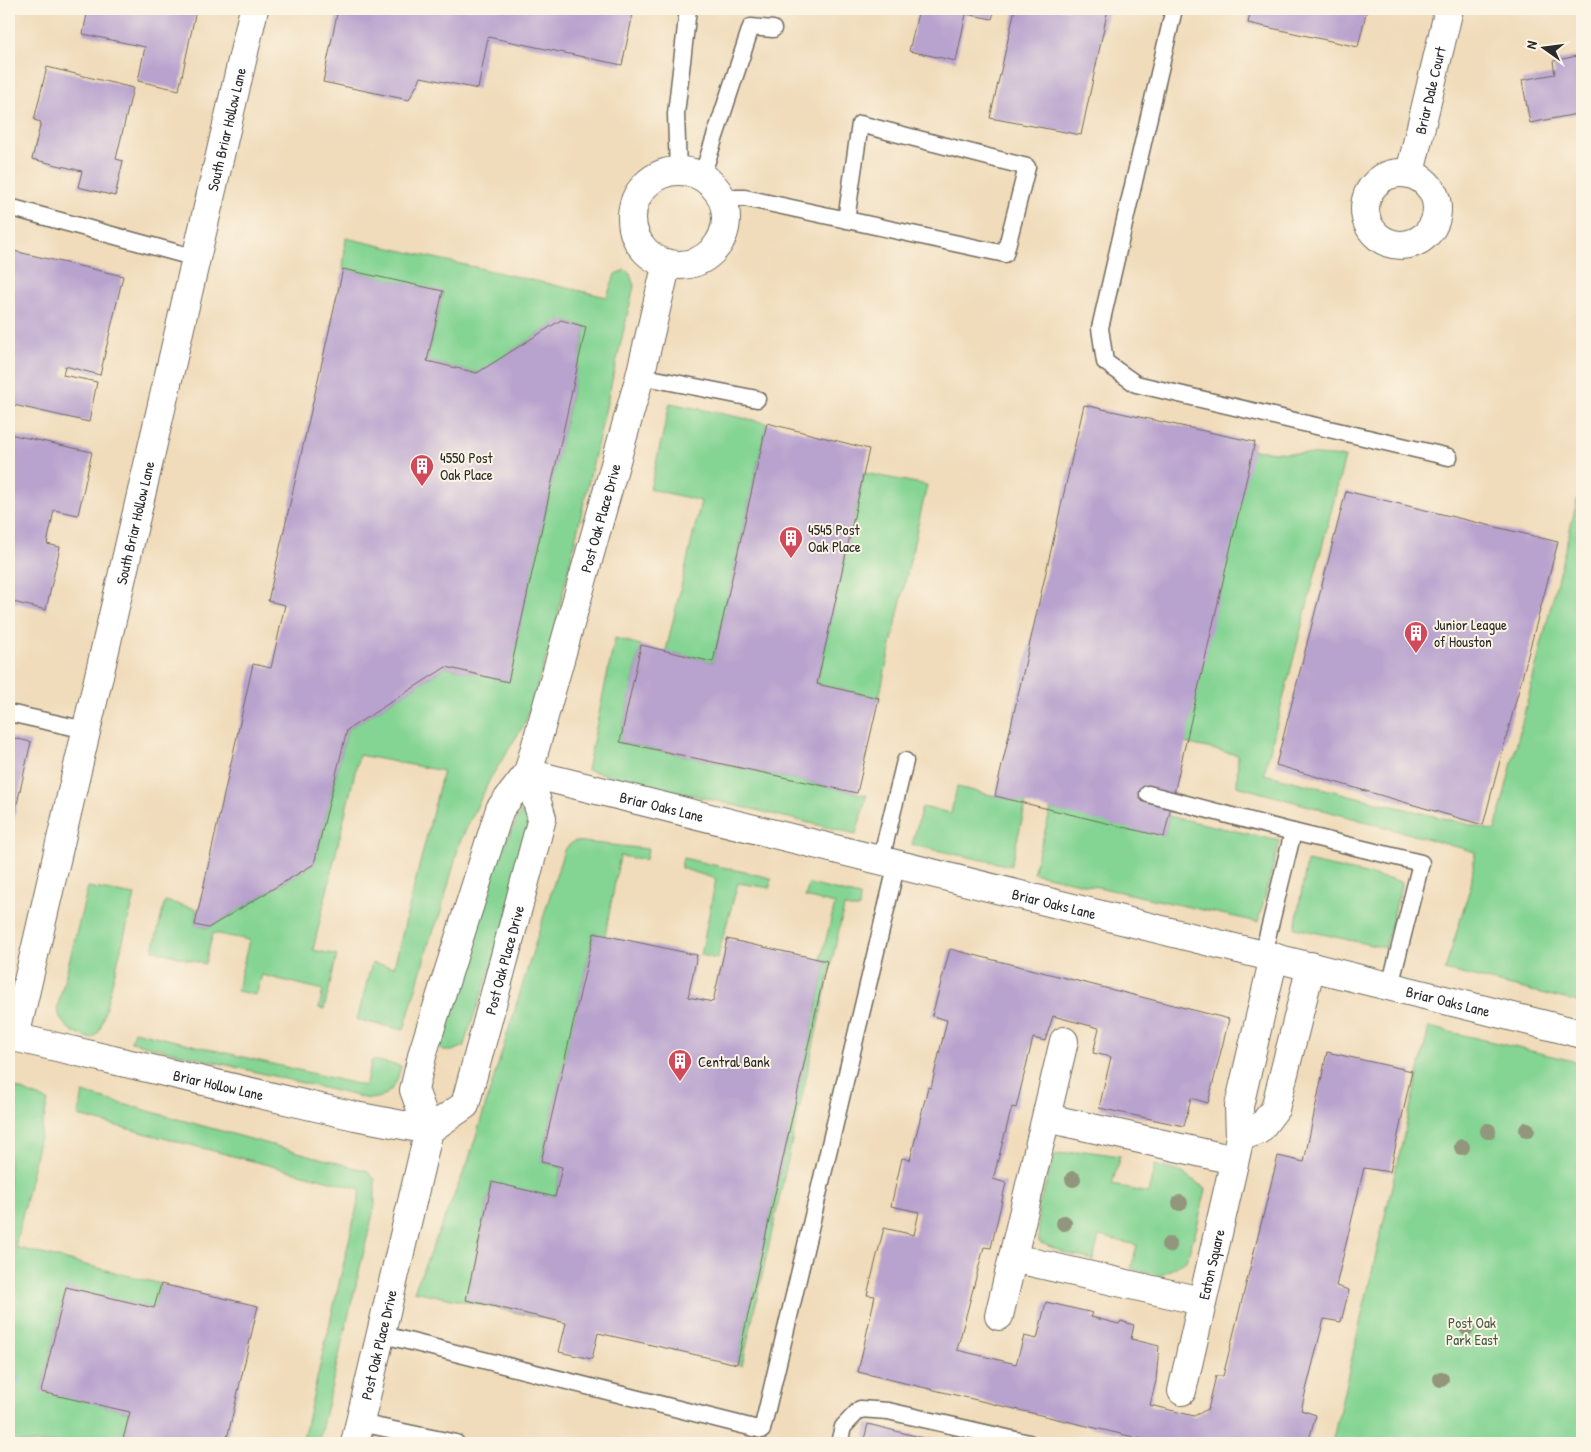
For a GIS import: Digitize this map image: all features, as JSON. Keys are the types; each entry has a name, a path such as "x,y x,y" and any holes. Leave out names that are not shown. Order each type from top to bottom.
{"street":[{"name":"South Briar Hollow Lane","path":"12,1036 86,730 254,9"},
{"name":"Briar Dale Court","path":"1410,173 1449,9"},
{"path":"690,174 714,186 722,198 726,213 725,228 719,242 710,254 696,262 682,265 666,263 652,256 641,245 634,231 632,215 636,200 644,186 657,176 690,174"},
{"name":"Post Oak Place Drive","path":"357,1433 429,1130 414,1090 423,1052 500,809 528,773 640,376 666,263"},
{"name":"Post Oak Place Drive","path":"429,1130 464,1105 542,818 528,773"},
{"name":"Briar Oaks Lane","path":"528,773 1582,1034"},
{"name":"Eaton Square","path":"1182,1391 1237,1149 1239,1106 1268,955"},
{"path":"1047,1118 1237,1149 1259,1130 1275,1109 1311,966"},
{"name":"Briar Hollow Lane","path":"12,1036 355,1116 429,1130"},
{"path":"999,1316 1064,1040"},
{"path":"1013,1258 1201,1301"}],"lane":[{"path":"688,9 676,114 690,174"},
{"path":"1174,9 1100,328 1105,362 1136,384 1448,456"},
{"path":"690,174 751,27 773,29"},
{"path":"722,198 745,198 846,220 1005,254 1027,167 860,124 846,220"},
{"path":"9,207 196,258"},
{"path":"640,376 757,399"},
{"path":"9,712 86,730"},
{"path":"380,1334 762,1430 889,861 905,761"},
{"path":"1148,794 1421,863 1390,986"},
{"path":"1268,955 1293,832"},
{"path":"839,1443 843,1427 860,1409 888,1411 1030,1443"},
{"path":"357,1433 456,1443"}],"green space":[{"path":"346,238 607,297 615,274 625,270 630,274 634,286 552,640 525,723 490,779 460,842 440,915 430,939 404,1030 357,1020 372,963 394,967 443,771 359,755 313,950 337,955 324,1009 319,1008 323,990 262,975 256,995 237,991 249,940 213,933 205,964 153,950 165,901 197,909 195,925 208,928 314,864 347,730 446,667 508,681 586,327 561,320 477,373 427,361 443,292 343,269"},
{"path":"670,403 767,423 713,662 666,651 701,501 650,489"},
{"path":"1237,449 1345,457 1264,774 1495,831 1582,481 1582,1003 1445,970 1471,885 1475,852 1237,786 1238,755 1167,739"},
{"path":"864,473 927,485 879,698 817,684"},
{"path":"615,638 641,645 620,742 867,795 856,834 587,770"},
{"path":"957,787 1026,803 1011,866 912,845 922,807 951,813"},
{"path":"1051,809 1164,836 1169,816 1280,841 1258,922 1033,873"},
{"path":"522,810 536,814 531,855 463,1047 452,1051 443,1051 434,1038 494,865"},
{"path":"574,841 648,849 646,860 620,856 605,936 594,933 541,1162 562,1167 555,1197 492,1183 466,1300 566,1323 414,1291 468,1162 564,850"},
{"path":"683,858 771,878 770,888 738,883 717,959 701,955 716,879 681,868"},
{"path":"1307,861 1402,882 1385,948 1295,928"},
{"path":"809,884 860,896 859,909 844,907 742,1366 737,1364 827,961 821,959 835,904 805,897"},
{"path":"88,887 135,895 102,1022 99,1032 92,1039 80,1035 66,1026 59,1016 57,1009"},
{"name":"Post Oak Park East","path":"1429,1027 1582,1063 1582,1443 1332,1443"},
{"path":"134,1031 365,1086 372,1060 401,1066 397,1079 391,1089 383,1096 369,1099 131,1042"},
{"path":"9,1085 48,1101 15,1247 161,1284 154,1308 66,1288 41,1391 130,1412 122,1443 9,1443"},
{"path":"83,1093 367,1171 375,1179 375,1205 318,1443 302,1443 361,1189 78,1116"},
{"path":"1085,1151 1120,1156 1112,1185 1148,1193 1155,1165 1183,1173 1206,1189 1186,1261 1160,1276 1131,1268 1137,1245 1099,1236 1093,1260 1065,1253 1039,1242 1038,1208 1055,1155"}],"building":[{"path":"88,9 196,10 179,90 138,81 145,47 83,34"},
{"path":"338,9 634,9 622,65 488,37 478,89 421,77 409,100 323,82"},
{"path":"919,9 995,9 992,19 966,14 956,61 909,51"},
{"path":"1015,9 1108,9 1081,135 990,118"},
{"path":"1251,9 1367,9 1358,47 1248,23"},
{"path":"1582,55 1582,113 1530,123 1522,80 1555,74 1553,61"},
{"path":"47,67 133,88 116,159 123,161 115,196 78,187 82,171 32,159 41,122 34,120"},
{"path":"9,250 123,276 100,375 65,366 63,375 97,382 89,422 9,404"},
{"name":"4550 Post Oak Place","path":"343,269 443,291 427,361 477,373 561,320 586,327 508,682 446,667 347,730 314,864 208,928 195,925 253,664 271,668 285,605 268,601"},
{"path":"1084,405 1255,442 1164,837 995,796"},
{"name":"4545 Post Oak Place","path":"767,423 869,449 817,684 879,698 857,793 620,742 641,645 713,662"},
{"path":"9,434 92,452 78,515 54,510 47,544 60,547 46,610 9,601"},
{"name":"Junior League of Houston","path":"1346,491 1558,542 1483,825 1276,765"},
{"path":"9,737 31,742 10,835 9,835"},
{"name":"Central Bank","path":"594,933 697,955 688,997 713,1002 727,939 827,961 737,1364 598,1333 592,1359 559,1352 566,1323 466,1300 492,1182 555,1197 562,1167 541,1162"},
{"path":"950,949 1229,1019 1208,1103 1191,1098 1184,1126 1099,1108 1111,1057 1093,1053 1099,1028 1053,1016 1045,1041 1033,1038 1016,1108 1012,1107 993,1179 1006,1183 991,1248 984,1247 957,1350 1016,1364 1024,1336 1037,1339 1046,1302 1093,1313 1091,1317 1119,1324 1121,1321 1134,1325 1131,1339 1159,1346 1156,1381 1150,1405 1194,1416 1208,1409 1216,1376 1223,1376 1278,1156 1304,1162 1327,1052 1412,1071 1390,1172 1364,1168 1336,1286 1349,1290 1341,1322 1324,1319 1301,1410 1316,1415 1308,1443 1159,1443 858,1372 875,1296 867,1295 884,1228 914,1235 919,1212 891,1206 902,1158 910,1160 928,1087 931,1088 947,1020 932,1016"},
{"path":"161,1284 258,1306 226,1443 122,1443 130,1412 41,1392 66,1287 154,1308"},
{"path":"868,1424 943,1443 863,1443"}],"waterway":[{"path":"9,1371 15,1381"}],"place":[{"name":"4550 Post Oak Place","path":"422,487"},
{"name":"4545 Post Oak Place","path":"791,559"},
{"name":"Junior League of Houston","path":"1416,654"},
{"name":"Central Bank","path":"680,1082"}]}
